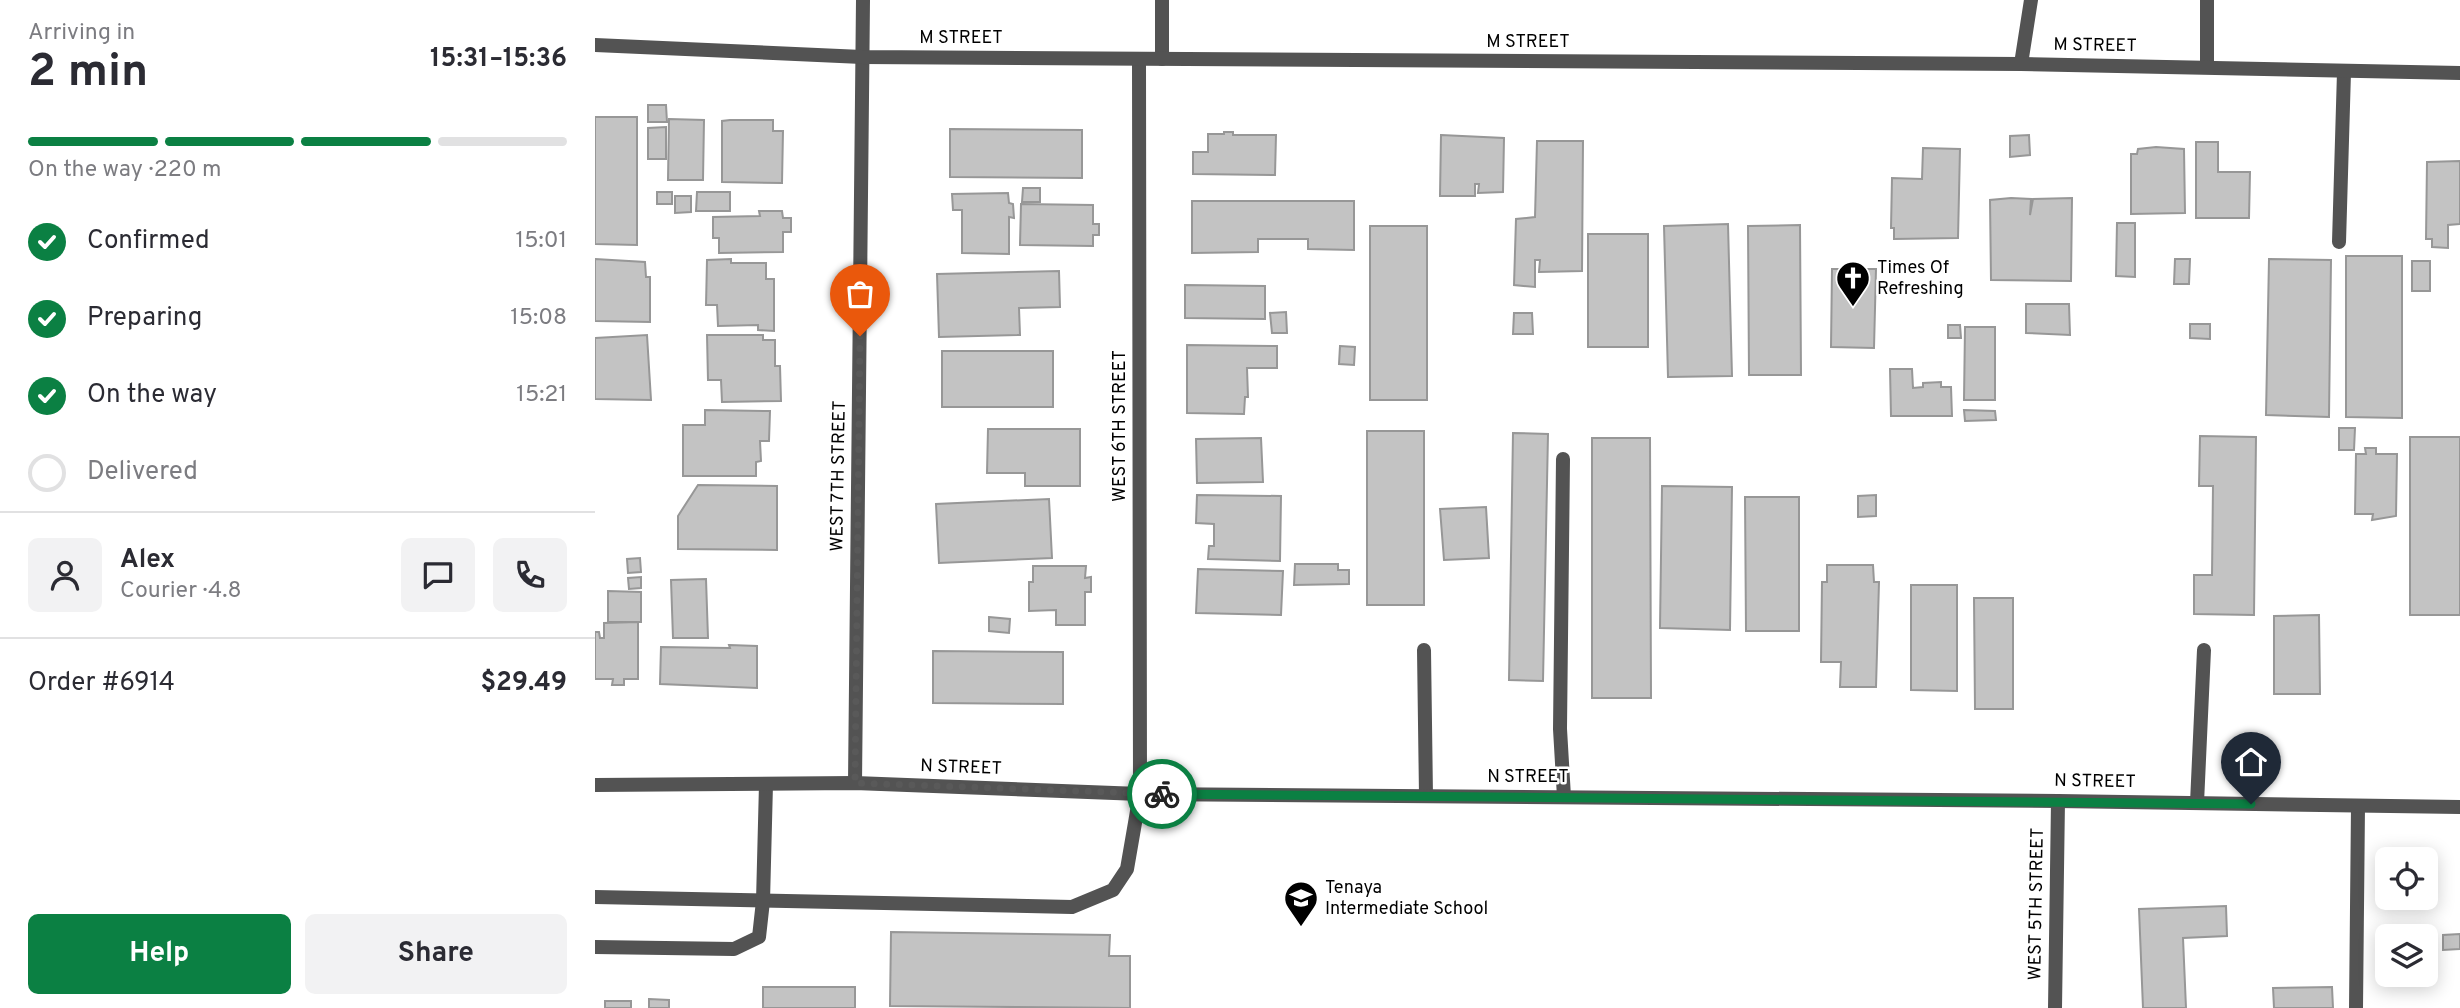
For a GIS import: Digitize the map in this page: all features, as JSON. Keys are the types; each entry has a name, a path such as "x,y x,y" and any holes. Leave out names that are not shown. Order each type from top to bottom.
{"street":[{"name":"WEST 7TH STREET","path":"855,783 863,0"},
{"path":"1162,59 1163,0"},
{"path":"2021,64 2031,0"},
{"path":"2207,0 2207,66"},
{"name":"M STREET","path":"595,45 862,57 2021,64 2460,73"},
{"name":"WEST 6TH STREET","path":"595,897 1072,907 1113,890 1127,869 1140,794 1139,59"},
{"path":"2339,242 2344,72"},
{"path":"1563,459 1560,729 1563,797"},
{"path":"1425,650 1426,796"},
{"path":"2197,803 2204,650"},
{"name":"N STREET","path":"595,785 855,783 1140,794 2460,807"},
{"path":"595,947 734,949 758,937 763,901 766,784"},
{"name":"WEST 5TH STREET","path":"2055,1008 2058,801"},
{"path":"2356,1008 2358,806"}],"building":[{"path":"648,105 666,105 667,122 648,122"},
{"path":"595,117 637,117 637,245 595,244"},
{"path":"669,119 704,120 703,180 668,180"},
{"path":"773,120 773,131 783,131 782,183 722,182 722,121"},
{"path":"666,127 666,159 648,159 648,128"},
{"path":"950,129 1082,130 1082,178 950,177"},
{"path":"1233,132 1233,135 1276,135 1275,175 1193,174 1193,152 1208,152 1208,134"},
{"path":"1441,135 1504,138 1503,192 1478,193 1479,184 1475,184 1475,196 1440,196"},
{"path":"2029,135 2030,155 2010,157 2010,136"},
{"path":"1537,141 1583,141 1582,271 1539,272 1540,260 1535,260 1535,287 1514,285 1516,219 1535,217"},
{"path":"2196,142 2218,142 2218,172 2250,172 2249,218 2196,218"},
{"path":"1923,148 1960,149 1958,238 1894,239 1894,228 1891,228 1892,178 1922,179"},
{"path":"2138,149 2184,149 2185,213 2131,214 2131,154 2137,154"},
{"path":"2460,161 2460,224 2448,225 2448,248 2432,247 2432,239 2426,239 2427,162"},
{"path":"1023,188 1040,188 1040,202 1022,202"},
{"path":"657,192 672,192 672,204 657,204"},
{"path":"697,192 730,192 730,211 696,211"},
{"path":"1008,193 1009,203 1013,204 1014,218 1009,217 1009,254 962,253 962,210 953,210 952,194"},
{"path":"675,196 691,196 691,212 675,213"},
{"path":"2072,198 2071,281 1991,280 1990,200 2031,199 2030,215 2033,199"},
{"path":"1192,201 1354,201 1354,250 1308,249 1308,239 1258,239 1258,252 1192,253"},
{"path":"1021,204 1093,205 1093,224 1099,224 1099,235 1093,235 1093,246 1020,245"},
{"path":"759,211 782,211 783,218 791,218 791,232 783,232 783,252 719,253 719,238 713,238 713,217 760,216"},
{"path":"2117,223 2135,223 2135,277 2116,276"},
{"path":"1728,224 1732,376 1668,377 1664,226"},
{"path":"1800,225 1801,375 1749,375 1748,226"},
{"path":"1370,226 1427,226 1427,400 1370,400"},
{"path":"1588,234 1648,234 1648,347 1588,347"},
{"path":"2346,256 2402,256 2402,418 2346,417"},
{"path":"595,259 645,262 646,277 650,277 650,322 595,321"},
{"path":"731,259 731,263 766,263 766,279 774,279 774,331 758,330 758,325 718,326 717,305 706,305 707,260"},
{"path":"2175,259 2190,259 2189,284 2174,284"},
{"path":"2269,259 2331,260 2329,417 2266,415"},
{"path":"2412,261 2430,261 2430,291 2412,291"},
{"name":"Times Of Refreshing","path":"1832,269 1876,269 1874,348 1831,347"},
{"path":"1059,271 1060,307 1019,308 1020,335 939,337 937,274"},
{"path":"1185,285 1265,286 1265,319 1185,318"},
{"path":"2026,304 2069,304 2070,335 2026,333"},
{"path":"1286,312 1287,333 1272,333 1270,313"},
{"path":"1514,313 1532,313 1533,334 1513,334"},
{"path":"2190,324 2210,324 2210,339 2190,338"},
{"path":"1948,325 1960,325 1961,338 1948,338"},
{"path":"1965,327 1995,327 1995,400 1964,400"},
{"path":"647,335 651,400 595,399 595,338"},
{"path":"707,335 763,335 763,340 775,340 775,366 780,366 781,401 722,402 721,380 708,380"},
{"path":"1187,345 1277,346 1277,368 1247,368 1248,397 1245,397 1244,414 1187,413"},
{"path":"1340,346 1355,347 1354,365 1339,364"},
{"path":"942,351 1053,351 1053,407 942,407"},
{"path":"1890,369 1912,369 1913,388 1923,387 1923,383 1941,382 1941,387 1951,387 1952,416 1891,416"},
{"path":"705,410 770,411 769,441 760,441 761,461 756,462 756,476 683,476 683,425 705,425"},
{"path":"1964,410 1995,411 1996,420 1965,421"},
{"path":"2339,428 2355,428 2354,450 2339,450"},
{"path":"988,429 1080,429 1080,486 1025,486 1025,473 987,473"},
{"path":"1367,431 1424,431 1424,605 1367,605"},
{"path":"1513,433 1548,434 1543,681 1509,680"},
{"path":"2200,436 2256,437 2254,615 2194,614 2194,575 2212,575 2213,486 2199,486"},
{"path":"2410,437 2460,437 2460,615 2410,615"},
{"path":"1261,438 1263,482 1197,483 1196,439"},
{"path":"1592,438 1650,438 1651,698 1592,698"},
{"path":"2365,448 2376,448 2376,454 2397,454 2396,516 2372,520 2373,514 2355,514 2356,454 2366,454"},
{"path":"698,485 777,486 777,550 678,549 678,516"},
{"path":"1662,486 1732,487 1730,630 1660,628"},
{"path":"1197,495 1281,496 1280,561 1208,559 1209,546 1214,546 1214,524 1196,523"},
{"path":"1876,495 1876,516 1858,517 1858,496"},
{"path":"1745,497 1799,497 1799,631 1746,631"},
{"path":"1049,499 1052,558 939,563 936,504"},
{"path":"1486,507 1489,558 1444,560 1440,509"},
{"path":"640,558 641,572 628,573 627,559"},
{"path":"1295,564 1338,564 1338,570 1349,570 1349,584 1294,585"},
{"path":"1827,565 1873,565 1874,582 1879,582 1876,687 1840,687 1841,662 1821,662 1822,582 1827,582"},
{"path":"1033,566 1086,566 1085,578 1091,577 1091,592 1085,592 1085,625 1056,625 1056,610 1029,611 1029,582 1033,582"},
{"path":"1198,569 1283,571 1281,615 1196,613"},
{"path":"641,577 641,588 629,589 628,578"},
{"path":"706,579 708,638 673,638 671,580"},
{"path":"1911,585 1957,585 1957,691 1911,690"},
{"path":"608,591 641,592 641,622 608,622"},
{"path":"1974,598 2013,598 2013,709 1975,709"},
{"path":"2319,615 2320,694 2274,694 2274,616"},
{"path":"989,617 1010,619 1009,633 989,631"},
{"path":"638,622 638,679 624,679 624,685 612,685 613,679 595,679 595,632 599,632 600,638 604,638 604,623"},
{"path":"729,645 757,646 757,688 660,684 661,647 730,648"},
{"path":"933,651 1063,652 1063,704 933,703"},
{"path":"2226,906 2227,936 2183,938 2186,1008 2143,1008 2139,909"},
{"path":"891,932 1110,935 1109,956 1130,956 1130,1008 890,1006"},
{"path":"2460,934 2460,949 2443,950 2443,935"},
{"path":"763,987 855,987 855,1008 763,1008"},
{"path":"2332,987 2333,1008 2274,1008 2273,988"},
{"path":"649,999 669,1000 669,1008 649,1008"},
{"path":"605,1001 631,1001 631,1008 605,1008"}],"way so far":[{"path":"860,336 855,783 1162,794"}],"place":[{"name":"Times Of Refreshing","path":"1853,308"},
{"name":"Tenaya Intermediate School","path":"1301,928"}],"route":[{"path":"1162,794 2251,804"}]}
